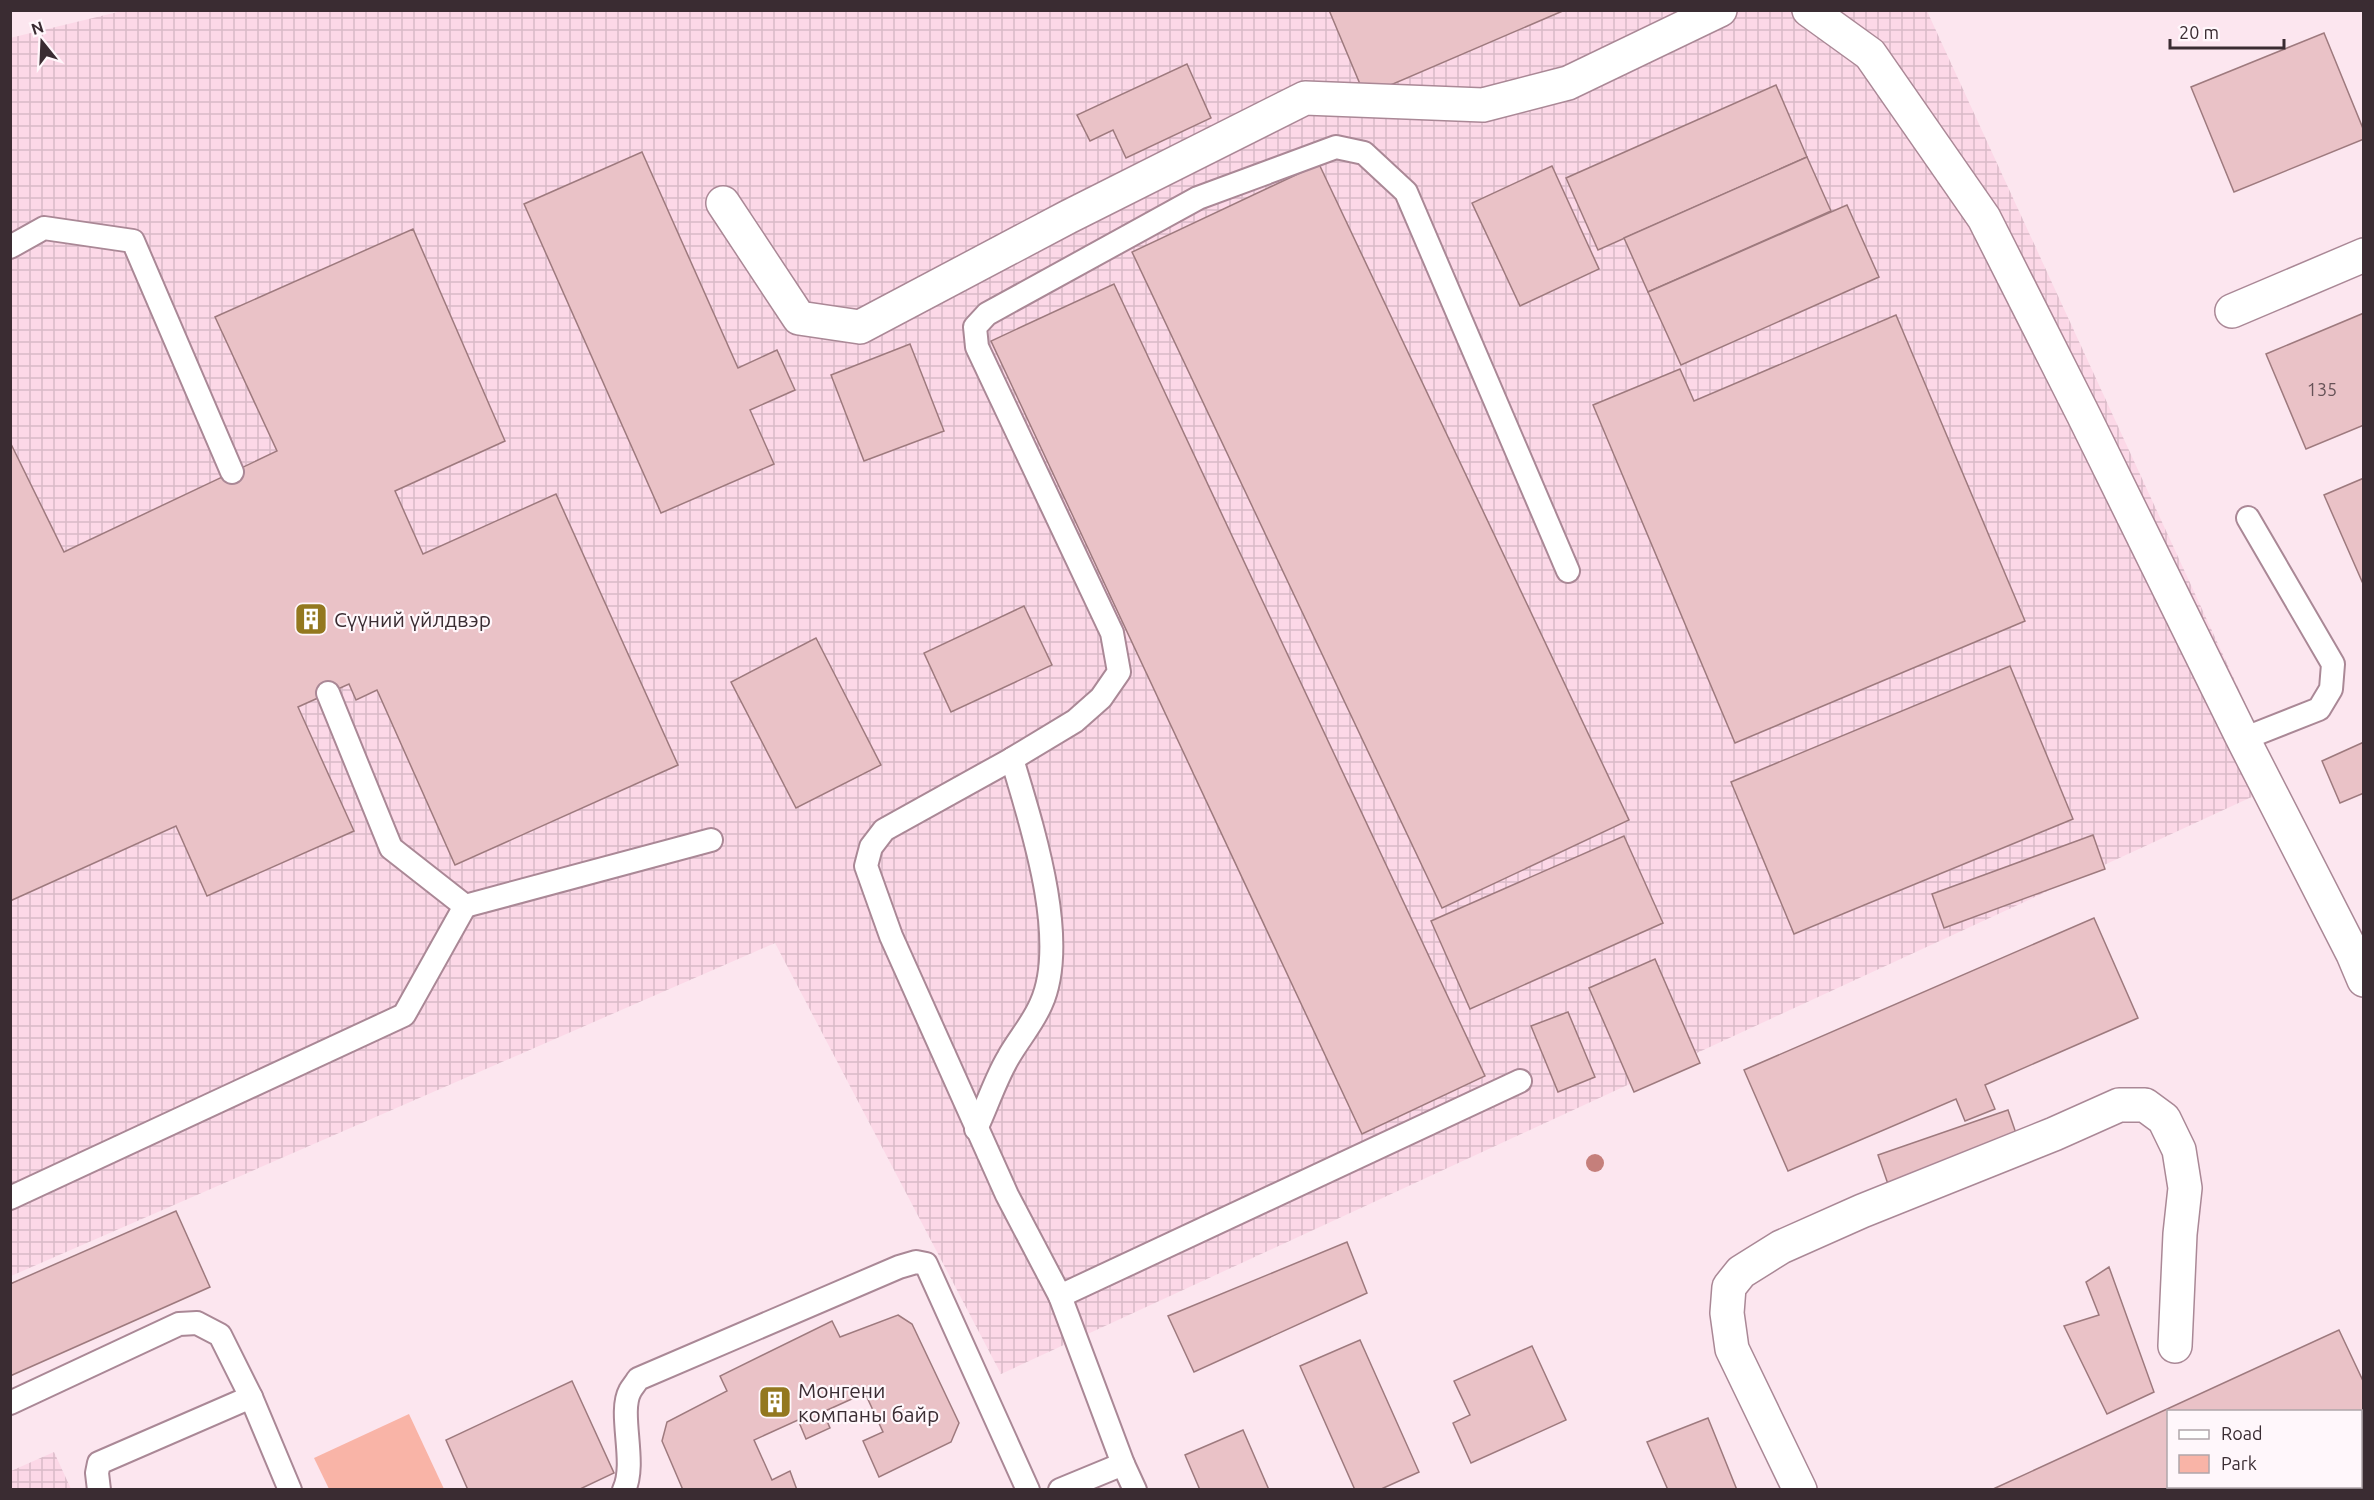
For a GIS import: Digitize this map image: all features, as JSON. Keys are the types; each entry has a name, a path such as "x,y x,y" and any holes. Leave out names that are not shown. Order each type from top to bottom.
{"street":[{"path":"723,204 799,318 860,327 1068,217 1305,98 1483,105 1568,83 1720,10"},
{"path":"1809,10 1870,54 1984,218 2090,427 2243,739 2360,956"},
{"path":"2232,311 2364,255"},
{"path":"1800,1490 1732,1349 1727,1312 1729,1287 1741,1272 1781,1246 2119,1105 2145,1105 2164,1119 2179,1150 2185,1188 2180,1234 2175,1346"}],"lane":[{"path":"1135,1490 1123,1464 1060,1296 1006,1195 976,1129 891,936 866,866 871,847 884,830 1075,721 1101,698 1119,672 1112,633 977,347 975,327 987,314 1198,198 1336,147 1364,153 1406,192 1568,571"},
{"path":"10,247 44,228 133,241 232,472"},
{"path":"2243,739 2319,709 2331,688 2333,664 2248,518"},
{"path":"328,693 391,848 465,906"},
{"path":"976,1129 1007,1060 1042,1003 1051,962 1048,903 1031,824 1012,759"},
{"path":"10,1198 404,1015 465,906 711,840"},
{"path":"1060,1296 1520,1081"},
{"path":"624,1490 627,1483 628,1464 626,1402 629,1391 638,1379 899,1267 916,1262 927,1264 1028,1490"},
{"path":"10,1403 180,1324 197,1323 220,1335 251,1397 290,1490"},
{"path":"99,1490 97,1473 99,1464 251,1397"},
{"path":"1060,1490 1123,1464"}],"shaded area":[{"path":"126,10 1927,11 2282,783 1001,1374 775,943 11,1276 10,38"},
{"path":"54,1452 71,1489 11,1489 11,1471"}],"green space":[{"path":"409,1414 444,1489 329,1489 314,1458"}],"building":[{"path":"1329,10 1565,10 1365,96"},
{"path":"2324,33 2364,131 2364,139 2234,192 2191,87"},
{"path":"1187,64 1211,118 1126,158 1113,130 1090,141 1077,115"},
{"path":"1776,85 1807,157 1598,250 1566,178"},
{"path":"642,152 738,368 777,350 795,390 750,410 774,464 661,513 524,204"},
{"path":"1807,157 1831,211 1648,292 1624,238"},
{"path":"1319,164 1629,820 1442,908 1132,252"},
{"path":"1552,166 1599,269 1520,306 1472,203"},
{"path":"1847,205 1879,277 1681,365 1648,292"},
{"name":"Сүүний үйлдвэр","path":"413,229 505,441 395,491 423,554 556,494 678,765 455,865 377,690 356,700 349,684 298,707 354,831 207,896 176,826 10,901 10,442 64,552 277,451 215,317"},
{"path":"1114,284 1485,1076 1362,1134 991,341"},
{"path":"2364,313 2364,425 2306,449 2266,354"},
{"path":"1896,315 2025,621 1735,743 1593,405 1680,369 1694,401"},
{"path":"910,344 944,431 864,461 831,375"},
{"path":"2364,478 2364,586 2324,495"},
{"path":"1024,606 1052,665 951,712 924,653"},
{"path":"816,638 881,765 796,808 731,682"},
{"path":"2010,666 2073,819 1794,934 1731,782"},
{"path":"2364,742 2364,793 2340,803 2322,761"},
{"path":"2093,835 2105,869 1944,928 1932,894"},
{"path":"1624,836 1663,923 1470,1009 1431,921"},
{"path":"2094,918 2138,1018 1985,1085 1995,1109 1965,1121 1956,1099 1788,1171 1744,1070"},
{"path":"1655,959 1700,1063 1634,1092 1589,988"},
{"path":"1568,1012 1595,1077 1558,1092 1531,1026"},
{"path":"2008,1110 2020,1145 1890,1190 1878,1155"},
{"path":"176,1211 210,1287 10,1376 10,1284"},
{"path":"1347,1242 1367,1293 1194,1372 1168,1316"},
{"path":"2109,1267 2154,1392 2107,1414 2064,1326 2099,1315 2086,1282"},
{"name":"Монгени компаны байр","path":"898,1315 912,1324 959,1423 951,1442 879,1477 863,1441 883,1432 865,1393 823,1412 830,1428 806,1439 798,1420 754,1440 772,1480 790,1471 797,1490 683,1490 662,1441 667,1422 727,1391 720,1376 832,1321 840,1337"},
{"path":"2339,1330 2364,1383 2364,1436 2362,1436 2362,1410 2167,1410 2167,1488 2250,1488 2246,1490 1991,1490"},
{"path":"1360,1340 1419,1472 1379,1490 1355,1490 1300,1366"},
{"path":"1532,1346 1566,1420 1471,1463 1453,1423 1470,1415 1454,1381"},
{"path":"572,1381 614,1473 578,1490 468,1490 446,1440"},
{"path":"1708,1418 1737,1490 1668,1490 1647,1442"},
{"path":"1243,1430 1269,1490 1200,1490 1185,1455"}],"place":[{"name":"Сүүний үйлдвэр","path":"311,619"},
{"name":"Монгени компаны байр","path":"775,1402"}]}
